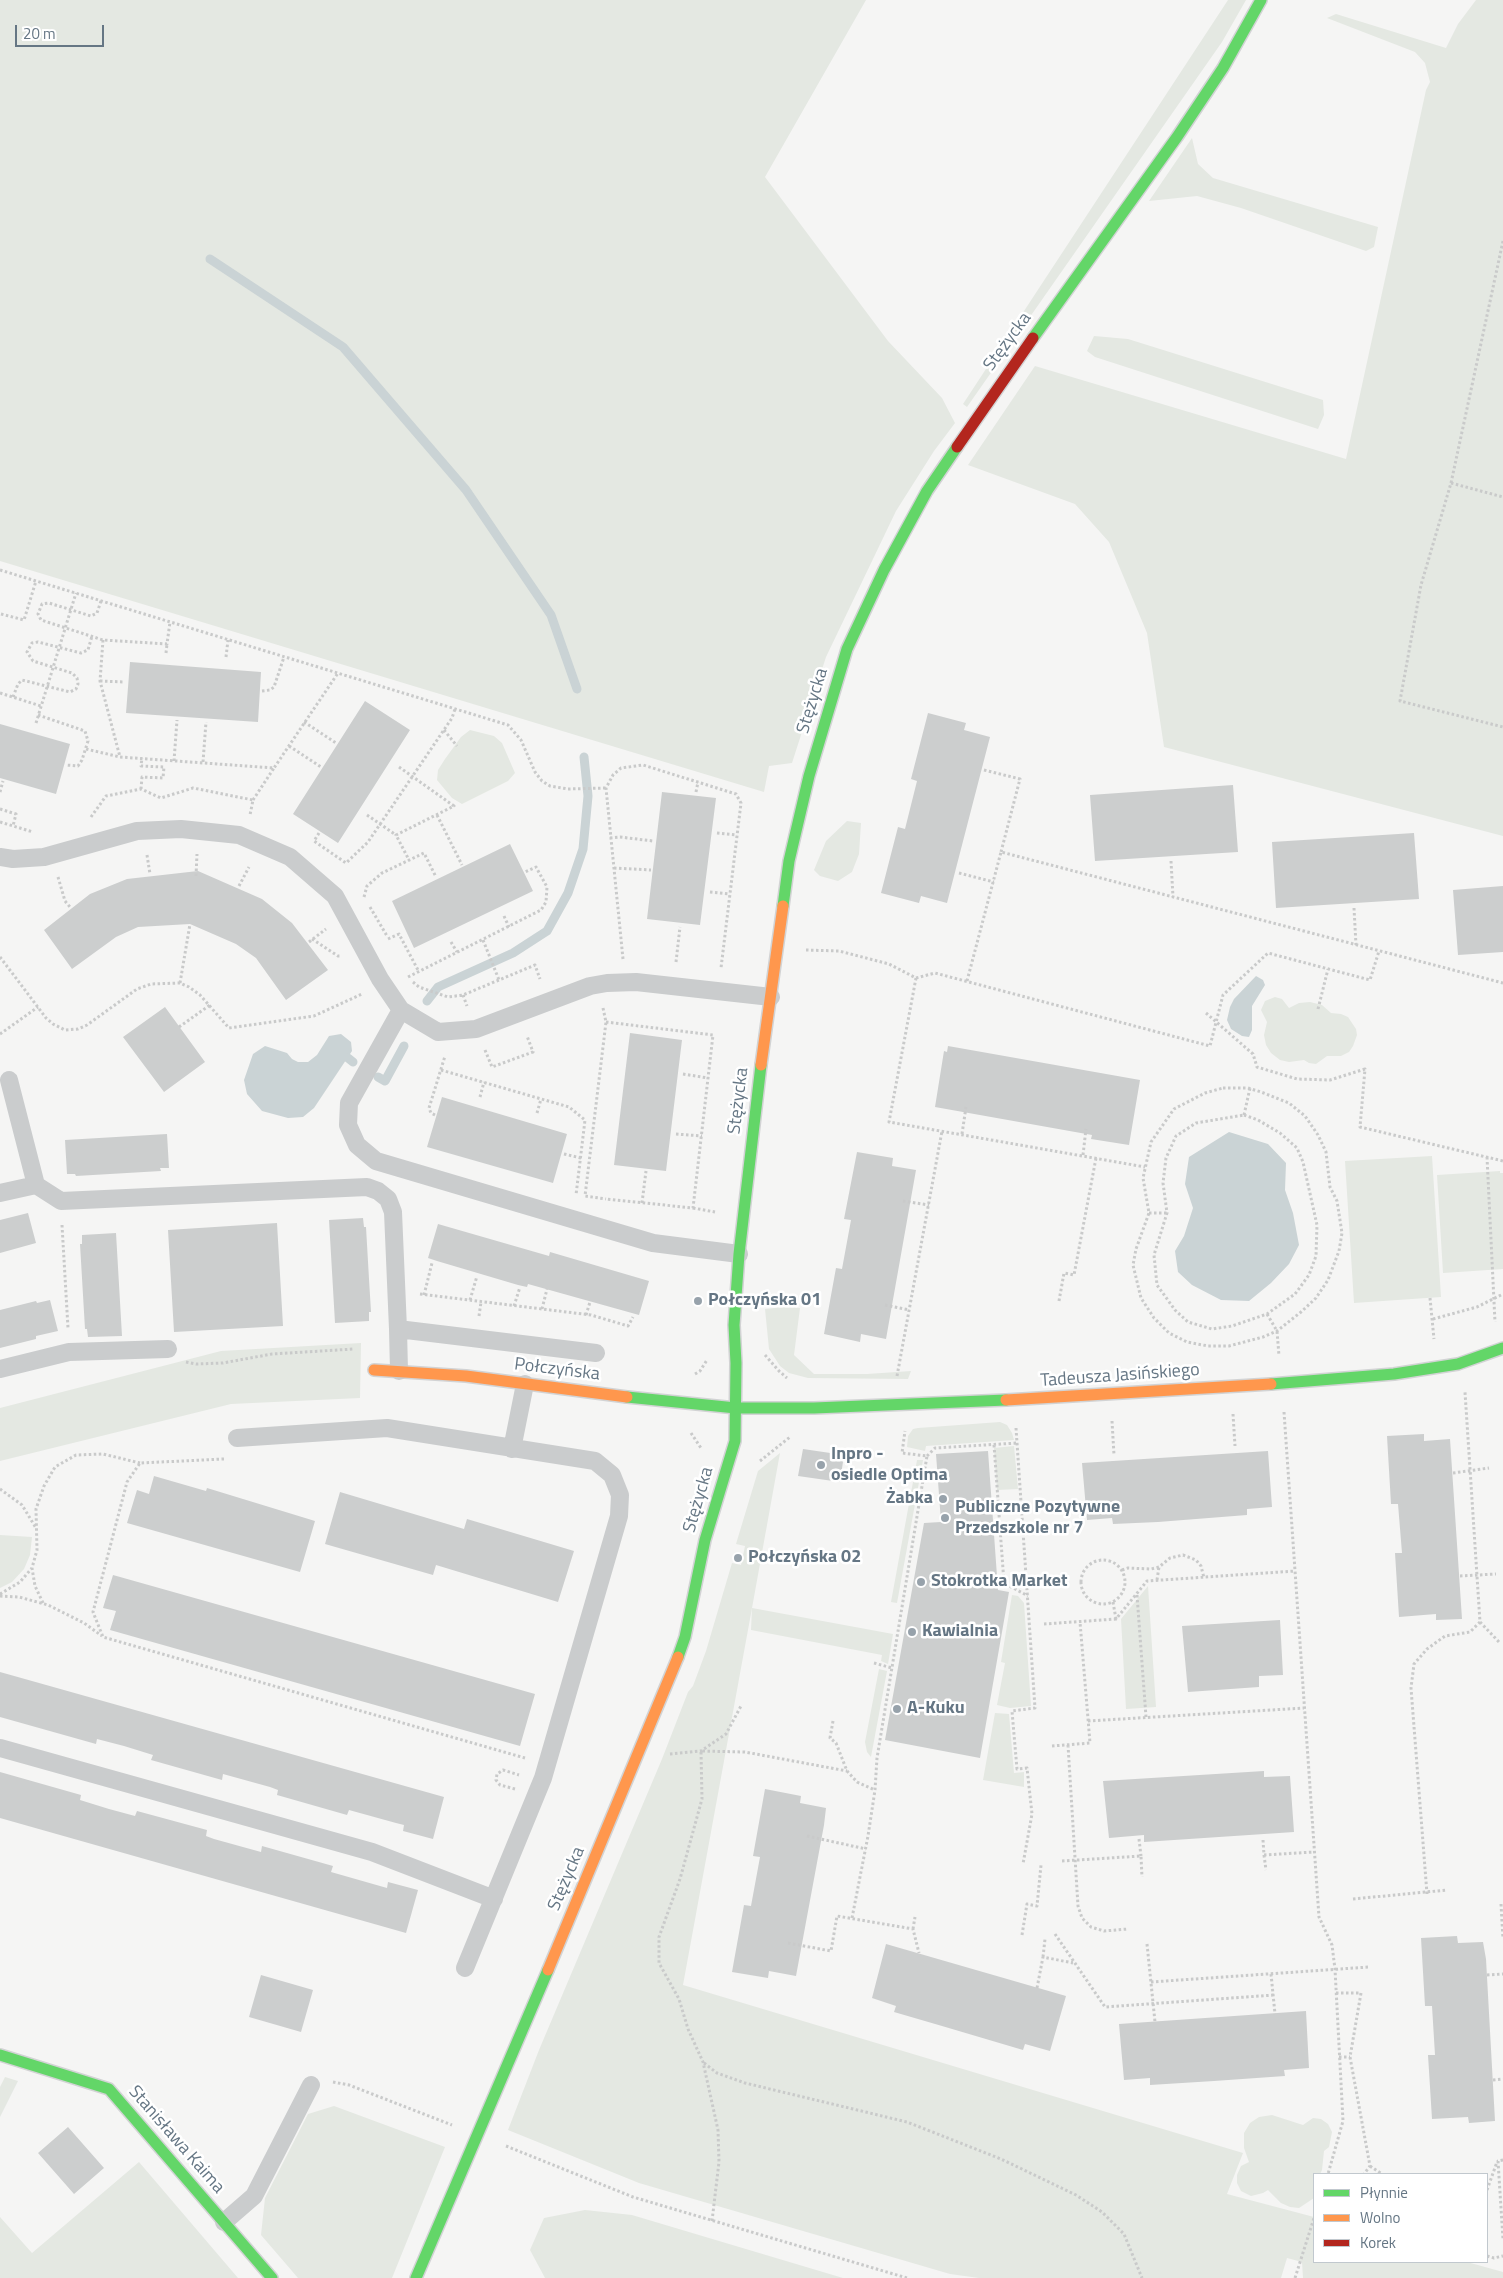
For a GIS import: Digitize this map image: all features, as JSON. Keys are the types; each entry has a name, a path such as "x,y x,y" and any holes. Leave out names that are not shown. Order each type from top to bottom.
{"street":[{"name":"Stężycka","path":"416,2278 479,2135 669,1683 685,1637 705,1540 735,1441 734,1325 739,1254 753,1126 789,861 809,776 848,649 884,570 927,491 991,397 1177,137 1223,68 1261,0"},
{"name":"Tadeusza Jasińskiego","path":"736,1408 814,1408 1026,1399 1282,1383 1394,1374 1458,1364 1503,1348"},
{"name":"Połczyńska","path":"374,1370 466,1376 736,1408"},
{"name":"Stanisława Kaima","path":"0,2055 109,2089 272,2278"}],"lane":[{"path":"0,857 13,859 44,857 137,831 181,829 239,836 290,857 335,896 380,979 401,1010 438,1032 476,1029 590,986 607,983 636,982 771,997"},
{"path":"401,1010 388,1030 349,1104 348,1125 357,1145 376,1161 653,1243 739,1254"},
{"path":"9,1080 36,1185 61,1201 367,1187 378,1191 388,1199 393,1212 399,1371"},
{"path":"0,1194 36,1185"},
{"path":"398,1329 596,1353"},
{"path":"0,1369 69,1352 168,1349"},
{"path":"512,1449 525,1384"},
{"path":"237,1438 387,1428 594,1461 612,1475 620,1494 619,1516 543,1778 466,1968"},
{"path":"0,1748 372,1852 494,1899"},
{"path":"224,2222 254,2196 311,2085"}],"path":[{"path":"1503,241 1451,483 1421,585 1400,701 1503,727"},
{"path":"1451,483 1503,497"},
{"path":"0,570 508,724 522,740 535,772 542,781 550,786 568,789 606,788"},
{"path":"1,614 24,620 36,581"},
{"path":"36,724 76,593"},
{"path":"101,601 97,613 91,616 48,604 42,604 38,614 41,620 103,640 167,644"},
{"path":"166,653 170,622"},
{"path":"14,697 18,684 22,680 70,692 76,690 77,678 72,673 33,661 26,652 32,643 38,642 81,653 88,650 92,636"},
{"path":"103,640 100,680 120,756"},
{"path":"226,657 228,640"},
{"path":"262,691 270,690 274,687 284,656"},
{"path":"253,800 338,673"},
{"path":"100,680 126,682"},
{"path":"0,693 41,706"},
{"path":"340,867 368,842 444,730 455,709"},
{"path":"38,716 85,731 88,741 82,760 78,766 66,765"},
{"path":"174,760 177,720"},
{"path":"203,762 206,722"},
{"path":"304,722 336,743"},
{"path":"444,730 457,746"},
{"path":"288,746 321,767"},
{"path":"86,749 120,756 274,768"},
{"path":"141,788 142,777 163,778 164,767 141,766 142,758"},
{"path":"628,967 623,960 606,788 613,775 620,768 630,765 643,765 736,794 741,803 722,960"},
{"path":"396,835 454,806 398,767"},
{"path":"967,981 1020,779 984,770"},
{"path":"0,792 3,781"},
{"path":"696,792 698,782"},
{"path":"0,809 16,814 13,826"},
{"path":"367,815 396,835 409,860"},
{"path":"437,815 462,866"},
{"path":"319,833 314,841 346,863"},
{"path":"717,833 737,835"},
{"path":"610,838 620,836 654,841"},
{"path":"146,850 150,874"},
{"path":"196,876 197,850"},
{"path":"1002,852 1503,983"},
{"path":"363,898 367,886 382,873 424,853 436,877"},
{"path":"1171,860 1173,897"},
{"path":"241,863 256,870"},
{"path":"239,886 249,867"},
{"path":"407,977 532,915 546,902 547,886 536,867 525,872"},
{"path":"614,868 651,870"},
{"path":"50,878 66,873"},
{"path":"959,873 994,882"},
{"path":"58,876 65,901 70,907"},
{"path":"710,892 730,894"},
{"path":"1354,908 1356,945"},
{"path":"504,916 509,926"},
{"path":"323,921 333,934"},
{"path":"180,983 190,924"},
{"path":"328,927 311,940 338,956 346,955"},
{"path":"675,968 680,927"},
{"path":"388,939 401,933 418,972"},
{"path":"483,940 499,980"},
{"path":"451,942 457,952"},
{"path":"777,949 839,951 890,964 916,978 935,973 1210,1046 1223,995 1268,953 1370,980 1379,951"},
{"path":"0,956 38,1007 53,1024 65,1030 78,1030 87,1026 137,989 151,984 180,983 200,995 229,1028 314,1016 364,993"},
{"path":"1318,1008 1328,969"},
{"path":"916,978 889,1122 1145,1166"},
{"path":"361,985 364,993 388,1030"},
{"path":"419,987 448,997"},
{"path":"179,1027 210,1005"},
{"path":"594,1008 611,1005"},
{"path":"603,1006 606,1022 585,1196 724,1213"},
{"path":"1,1032 38,1007"},
{"path":"1206,1013 1253,1054 1257,1067 1298,1079 1330,1080 1365,1069 1360,1127 1503,1161"},
{"path":"606,1022 713,1036 693,1208"},
{"path":"484,1048 492,1067 533,1052 525,1032"},
{"path":"435,1116 430,1113 429,1108 445,1056 439,1053"},
{"path":"441,1070 569,1108 585,1120 575,1202 558,1215"},
{"path":"683,1074 708,1078"},
{"path":"480,1096 484,1082"},
{"path":"1223,1088 1250,1088 1289,1103 1305,1116 1318,1135 1326,1152 1330,1188 1337,1201 1342,1234 1339,1251 1328,1280 1316,1298 1277,1331 1249,1342 1229,1346 1208,1346 1187,1342 1168,1333 1154,1318 1141,1298 1134,1265 1136,1249 1149,1213 1143,1178 1145,1166 1151,1142 1174,1109 1205,1093 1223,1088"},
{"path":"1244,1115 1250,1088"},
{"path":"537,1113 541,1099"},
{"path":"962,1134 966,1107"},
{"path":"1244,1115 1258,1120 1297,1148 1303,1162 1317,1225 1316,1256 1309,1275 1295,1294 1267,1314 1232,1326 1212,1329 1188,1322 1174,1310 1156,1285 1154,1255 1167,1213 1163,1183 1166,1158 1176,1136 1196,1123 1244,1115"},
{"path":"1083,1155 1086,1129"},
{"path":"896,1384 942,1131"},
{"path":"676,1134 702,1136"},
{"path":"564,1154 581,1158"},
{"path":"1486,1157 1495,1329"},
{"path":"1059,1301 1064,1273 1074,1275 1096,1158"},
{"path":"642,1203 646,1171"},
{"path":"606,1199 606,1206"},
{"path":"61,1201 69,1352"},
{"path":"903,1201 929,1205"},
{"path":"1149,1213 1167,1213"},
{"path":"424,1294 432,1263"},
{"path":"470,1300 477,1276"},
{"path":"514,1306 520,1287"},
{"path":"542,1309 547,1289"},
{"path":"397,1291 586,1315 628,1326 633,1317"},
{"path":"1430,1298 1433,1319 1460,1313 1494,1300 1503,1294"},
{"path":"586,1315 590,1302"},
{"path":"885,1305 909,1310"},
{"path":"1267,1314 1277,1331 1280,1362"},
{"path":"168,1349 178,1360 196,1364 223,1363 290,1353 358,1349 374,1370"},
{"path":"1465,1385 1480,1622 1500,1642"},
{"path":"1284,1409 1319,1917 1332,1945 1335,1969 1343,2121 1328,2173"},
{"path":"1233,1412 1235,1446"},
{"path":"1112,1420 1114,1455"},
{"path":"907,1423 902,1453 927,1456"},
{"path":"1012,1423 1016,1428 1018,1443 1035,1708 1012,1711 1017,1769 1027,1768 1032,1814 1023,1864"},
{"path":"42,1603 34,1586 32,1568 37,1550 36,1509 44,1486 55,1467 76,1455 103,1454 140,1463 236,1458 237,1438"},
{"path":"852,1918 866,1849 875,1790 877,1758 927,1456 935,1448 1018,1443"},
{"path":"994,1445 1004,1584 1028,1596"},
{"path":"103,1637 92,1612 127,1482 140,1463"},
{"path":"1453,1473 1489,1468"},
{"path":"0,1489 22,1505 36,1528"},
{"path":"1122,1570 1128,1568 1141,1570 1159,1567 1170,1558 1183,1555 1196,1560 1201,1566 1204,1578"},
{"path":"1096,1561 1110,1561 1122,1570 1124,1577 1123,1591 1113,1602 1106,1604 1092,1601 1083,1590 1082,1576 1090,1564 1096,1561"},
{"path":"1157,1580 1159,1567"},
{"path":"0,1595 20,1582 32,1568"},
{"path":"1044,1624 1116,1619 1147,1581 1294,1570"},
{"path":"1460,1576 1496,1574"},
{"path":"0,1595 19,1597 42,1603 84,1623 103,1637 528,1758"},
{"path":"1137,1595 1146,1717"},
{"path":"1113,1602 1116,1619"},
{"path":"1052,1746 1090,1743 1080,1622"},
{"path":"1427,1894 1411,1688 1414,1664 1427,1649 1445,1636 1470,1632 1480,1622"},
{"path":"874,1663 892,1668"},
{"path":"701,1751 726,1734 742,1706"},
{"path":"1088,1721 1304,1708"},
{"path":"833,1721 830,1738 836,1743 847,1771 857,1782 875,1790"},
{"path":"1068,1745 1078,1906 1082,1918 1091,1927 1104,1931 1128,1929"},
{"path":"701,1751 702,1800 680,1879 659,1937 658,1963 679,1999 688,2029 703,2062 718,2130 719,2162 712,2221"},
{"path":"666,1754 701,1751 745,1752 847,1771"},
{"path":"807,1836 866,1849"},
{"path":"1139,1840 1142,1877"},
{"path":"1263,1840 1266,1870"},
{"path":"1264,1854 1314,1852"},
{"path":"1062,1861 1141,1856"},
{"path":"1022,1935 1027,1904 1036,1906 1041,1865"},
{"path":"1353,1898 1427,1894 1447,1890"},
{"path":"1501,1904 1503,1939"},
{"path":"788,1943 831,1951 838,1916 913,1929"},
{"path":"915,1917 913,1929 919,1953"},
{"path":"1055,1934 1073,1964 1106,2007 1274,1995"},
{"path":"1036,1988 1045,1939"},
{"path":"1146,1944 1155,2022"},
{"path":"1043,1958 1073,1964"},
{"path":"1151,1982 1369,1967"},
{"path":"1271,1974 1275,2014"},
{"path":"1487,1975 1503,1974"},
{"path":"1336,1993 1360,1993 1350,2057 1370,2166 1380,2173"},
{"path":"1339,2057 1350,2057"},
{"path":"703,2062 717,2073 745,2083 907,2122 1000,2159 1076,2195 1102,2212 1124,2234 1142,2278"},
{"path":"1494,2080 1503,2079"},
{"path":"311,2085 331,2082 349,2085 633,2197 906,2278"},
{"path":"1498,2161 1503,2160"},
{"path":"1488,2187 1498,2161"},
{"path":"1498,2161 1503,2239"},
{"path":"1365,2173 1370,2166"},
{"path":"1295,2278 1313,2221"},
{"path":"1488,2256 1503,2256"}],"shaded area":[{"path":"0,0 866,0 765,177 888,341 942,398 955,423 934,451 896,511 826,657 792,763 769,766 764,792 0,561"},
{"path":"1228,0 1246,0 1222,42 967,407 963,404"},
{"path":"1476,0 1503,0 1503,836 1164,747 1147,633 1109,542 1075,504 968,465 1035,366 1346,459 1426,90 1430,82 1425,63 1415,52 1327,18 1336,14 1446,48 1458,24"},
{"path":"1192,138 1198,164 1213,178 1378,227 1374,247 1366,251 1241,208 1197,196 1149,201"},
{"path":"1094,336 1128,339 1323,400 1324,415 1318,429 1095,357 1087,351"},
{"path":"470,730 494,736 502,743 515,773 508,781 462,804 452,798 437,780 438,770 461,737"},
{"path":"847,821 861,823 859,854 852,872 838,881 820,876 814,870 826,841"},
{"path":"1256,976 1263,980 1265,985 1252,1006 1252,1030 1249,1037 1242,1036 1231,1029 1227,1020 1230,1007 1234,999"},
{"path":"1275,997 1282,999 1289,1008 1299,1003 1310,1002 1322,1005 1331,1013 1348,1017 1356,1029 1357,1035 1349,1052 1341,1056 1327,1056 1316,1064 1304,1060 1289,1062 1280,1060 1271,1053 1266,1045 1264,1035 1267,1022 1261,1010 1265,1001"},
{"path":"341,1034 351,1042 352,1051 314,1108 303,1117 288,1118 262,1111 247,1094 244,1080 253,1054 265,1046 287,1053 298,1062 308,1062 317,1055 329,1036"},
{"path":"1229,1132 1268,1144 1286,1163 1285,1190 1293,1213 1299,1245 1289,1264 1271,1283 1249,1301 1221,1300 1192,1285 1178,1272 1175,1251 1184,1236 1193,1208 1185,1184 1189,1157"},
{"path":"1432,1156 1441,1297 1354,1303 1345,1161"},
{"path":"1500,1171 1500,1173 1503,1173 1503,1269 1443,1273 1437,1175"},
{"path":"800,1308 794,1355 814,1374 867,1374 911,1371 908,1379 808,1378 789,1373 780,1366 769,1349 765,1309"},
{"path":"361,1343 360,1398 231,1404 0,1461 0,1408 221,1351"},
{"path":"1000,1422 1007,1425 1014,1440 926,1446 925,1451 907,1447 908,1436 913,1429"},
{"path":"1014,1446 1018,1489 997,1490 994,1448"},
{"path":"780,1453 683,1985 1243,2153 1227,2194 1313,2217 1313,2263 1471,2263 1503,2272 1503,2278 1303,2278 1302,2262 1287,2258 1281,2278 979,2278 950,2274 639,2183 508,2130 539,2050 662,1759 688,1692 693,1686 706,1651 732,1563 741,1565 745,1546 736,1544 758,1471"},
{"path":"917,1460 923,1460 897,1603 891,1602"},
{"path":"0,1535 32,1537 30,1555 24,1569 12,1582 0,1588"},
{"path":"1148,1586 1156,1707 1126,1709 1121,1619"},
{"path":"1012,1595 1018,1596 1024,1603 1031,1706 1010,1708 997,1705 1005,1663 1001,1662"},
{"path":"752,1608 893,1634 888,1664 881,1661 882,1655 751,1630"},
{"path":"879,1669 887,1671 871,1757 867,1752 865,1742"},
{"path":"995,1713 1009,1714 1014,1773 1024,1772 1024,1787 983,1780"},
{"path":"5,2077 18,2081 0,2117 0,2087"},
{"path":"334,2106 445,2147 392,2278 298,2278 261,2235 265,2198 308,2114"},
{"path":"1272,2115 1303,2125 1313,2118 1321,2119 1328,2124 1332,2132 1329,2147 1324,2151 1322,2170 1320,2173 1313,2173 1313,2199 1299,2208 1281,2203 1268,2190 1251,2196 1241,2191 1237,2183 1237,2175 1241,2166 1249,2162 1244,2148 1244,2133 1250,2123 1259,2117"},
{"path":"139,2162 238,2278 0,2278 0,2217 32,2253"},
{"path":"585,2210 632,2215 843,2278 545,2278 530,2250 544,2218"}],"building":[{"path":"130,662 261,672 258,722 126,713"},
{"path":"365,701 410,730 338,843 293,814"},
{"path":"928,713 966,723 964,730 990,737 947,903 921,896 919,903 881,893 898,827 905,829 917,781 911,779"},
{"path":"0,724 70,744 56,794 0,778"},
{"path":"1233,785 1238,852 1095,861 1090,795"},
{"path":"662,792 716,798 700,925 647,919"},
{"path":"1414,833 1419,899 1276,908 1272,842"},
{"path":"510,844 533,891 414,948 392,901"},
{"path":"198,871 262,899 292,923 328,970 286,1000 256,958 236,944 190,924 138,927 116,937 72,969 44,930 90,894 127,879"},
{"path":"1503,886 1503,952 1458,955 1453,890"},
{"path":"165,1007 205,1062 164,1092 123,1037"},
{"path":"630,1033 682,1040 666,1171 614,1165"},
{"path":"948,1046 1140,1080 1129,1145 1091,1139 1092,1135 935,1107 944,1051 947,1052"},
{"path":"442,1097 567,1134 553,1183 427,1147"},
{"path":"167,1134 169,1168 160,1168 161,1171 76,1176 75,1174 67,1174 65,1140"},
{"path":"857,1152 893,1158 892,1166 916,1170 886,1339 861,1334 860,1342 824,1334 836,1268 842,1269 851,1220 844,1219"},
{"path":"28,1213 36,1243 0,1253 0,1220"},
{"path":"363,1218 364,1227 366,1227 371,1312 369,1312 369,1321 335,1323 329,1220"},
{"path":"277,1223 283,1326 174,1332 168,1230"},
{"path":"438,1224 549,1256 550,1252 649,1281 639,1315 528,1284 527,1287 518,1285 428,1258"},
{"path":"116,1233 122,1336 88,1337 87,1329 85,1329 80,1244 82,1244 82,1235"},
{"path":"50,1300 58,1331 0,1348 0,1310 36,1301 37,1303"},
{"path":"1424,1434 1424,1441 1450,1439 1462,1619 1436,1620 1436,1614 1399,1617 1395,1553 1402,1553 1398,1504 1391,1504 1387,1436"},
{"name":"Inpro - osiedle Optima","path":"803,1449 844,1455 840,1482 798,1476"},
{"path":"988,1451 998,1590 1009,1592 980,1758 885,1740 924,1523 941,1522 936,1454"},
{"path":"1268,1451 1272,1507 1247,1509 1247,1515 1158,1522 1113,1524 1112,1518 1087,1520 1082,1463"},
{"path":"154,1476 206,1491 207,1488 315,1521 300,1572 127,1523 137,1490 149,1494"},
{"path":"340,1492 464,1529 467,1519 574,1551 558,1602 436,1565 433,1575 325,1544"},
{"path":"113,1575 535,1694 520,1746 110,1630 116,1611 103,1608"},
{"path":"1280,1620 1283,1675 1259,1676 1259,1687 1188,1692 1182,1626"},
{"path":"0,1672 444,1797 433,1839 403,1831 404,1825 349,1810 347,1815 277,1795 278,1790 270,1787 223,1774 222,1780 151,1760 153,1755 124,1746 97,1739 96,1744 0,1717"},
{"path":"1264,1771 1264,1777 1290,1776 1294,1832 1144,1842 1144,1835 1109,1838 1103,1781"},
{"path":"0,1772 81,1795 80,1800 109,1809 135,1816 137,1811 207,1830 206,1836 214,1839 261,1852 262,1846 333,1866 331,1872 387,1888 388,1882 418,1890 406,1933 0,1818"},
{"path":"765,1789 801,1796 800,1803 826,1808 796,1976 769,1971 768,1978 732,1972 744,1905 751,1906 760,1857 753,1856"},
{"path":"1457,1936 1458,1943 1483,1942 1486,1959 1495,2121 1469,2123 1468,2117 1432,2119 1428,2055 1435,2055 1432,2006 1425,2006 1421,1938"},
{"path":"886,1944 1066,1996 1050,2051 1025,2044 1023,2050 894,2012 896,2006 872,1998"},
{"path":"261,1975 313,1990 301,2032 249,2017"},
{"path":"1306,2011 1309,2068 1284,2070 1285,2076 1214,2081 1150,2085 1150,2078 1124,2080 1119,2024"},
{"path":"68,2127 104,2168 74,2194 38,2153"}],"waterway":[{"path":"210,259 343,347 466,490 551,615 577,689"},
{"path":"427,1001 438,987 513,953 547,931 568,893 583,849 588,796 584,757"},
{"path":"378,1077 385,1081 404,1046"},
{"path":"348,1058 353,1062"}],"traffic: fast":[{"path":"1033,338 1177,137 1223,68 1261,0"},
{"path":"783,906 789,861 809,776 847,649 884,570 927,491 957,447"},
{"path":"678,1657 685,1637 705,1540 735,1441 736,1363 734,1325 739,1254 761,1065"},
{"path":"1271,1384 1394,1374 1458,1364 1503,1348"},
{"path":"627,1397 736,1408 814,1408 1006,1400"},
{"path":"416,2278 548,1970"},
{"path":"0,2055 109,2089 272,2278"}],"traffic: slow":[{"path":"761,1065 783,906"},
{"path":"374,1370 466,1376 627,1397"},
{"path":"1006,1400 1271,1384"},
{"path":"548,1970 678,1657"}],"traffic: jam":[{"path":"957,447 1033,338"}],"place":[{"name":"Połczyńska 01","path":"698,1301"},
{"name":"Inpro - osiedle Optima","path":"821,1465"},
{"name":"Żabka","path":"943,1499"},
{"name":"Publiczne Pozytywne Przedszkole nr 7","path":"945,1518"},
{"name":"Połczyńska 02","path":"738,1558"},
{"name":"Stokrotka Market","path":"921,1582"},
{"name":"Kawialnia","path":"912,1632"},
{"name":"A-Kuku","path":"897,1709"}]}
